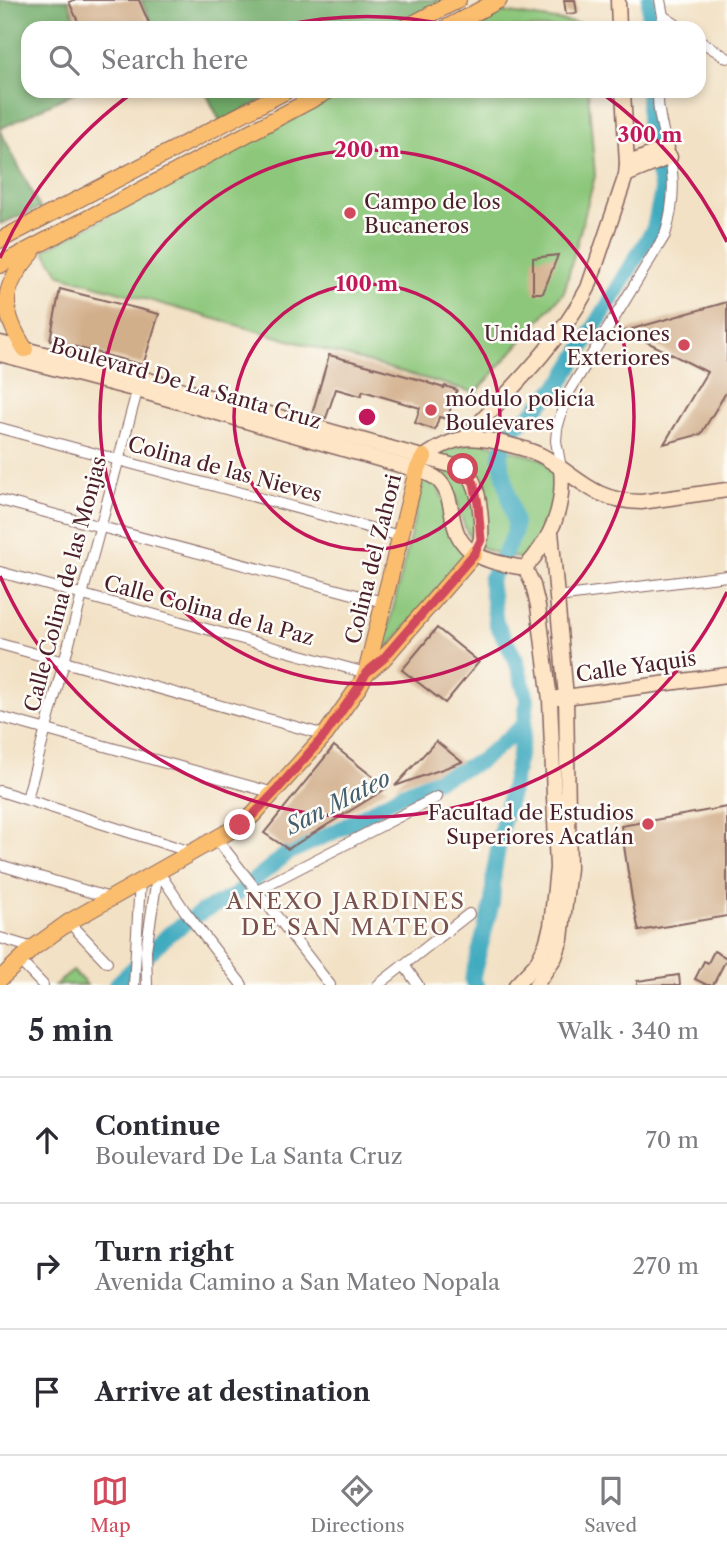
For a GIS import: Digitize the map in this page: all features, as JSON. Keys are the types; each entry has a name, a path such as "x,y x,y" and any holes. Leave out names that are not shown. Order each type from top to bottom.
{"main road":[{"path":"418,21 458,0"},
{"path":"459,21 499,0"},
{"path":"0,240 273,98"},
{"path":"0,265 315,98"},
{"path":"465,438 544,354 588,288 633,167 624,98"},
{"path":"633,167 666,154"},
{"path":"0,229 48,215"},
{"path":"25,349 11,334 6,323 3,312 4,292 14,272 42,244"},
{"name":"Boulevard De La Santa Cruz","path":"0,343 420,463 463,469 474,483 481,532 480,556"},
{"name":"Boulevard De La Santa Cruz","path":"0,354 139,384"},
{"path":"420,463 449,442 476,438 543,456 597,494 611,499 641,502 727,489"},
{"name":"Boulevard De La Santa Cruz","path":"420,463 440,482 449,499 454,528 461,541 480,556"},
{"name":"Colina del Zahori","path":"366,673 420,463"},
{"path":"517,567 534,558 551,531 560,510 561,469"},
{"path":"536,985 555,957 561,939 569,869 566,697 551,531"},
{"path":"0,979 33,948 69,922 240,825 253,815 325,735 366,673 383,659 480,556 517,567 533,585 550,700 557,868 551,926 536,964 516,985"},
{"name":"Calle Yaquis","path":"550,700 727,675"}],"street":[{"path":"660,0 663,21"},
{"path":"663,16 670,21"},
{"path":"706,44 727,58"},
{"path":"561,469 556,441 566,397 664,235 671,215 674,197 673,171 666,154 659,119 658,98"},
{"name":"Calle Colina de las Monjas","path":"27,799 139,384"},
{"name":"Colina de las Nieves","path":"0,428 400,537"},
{"path":"0,500 383,602"},
{"name":"Calle Colina de la Paz","path":"0,572 366,673"},
{"path":"557,597 727,576"},
{"path":"0,644 325,735"},
{"path":"0,717 274,793"},
{"path":"0,791 191,852"},
{"path":"255,887 437,797"},
{"path":"216,838 330,985"},
{"path":"0,865 112,898"},
{"path":"158,871 242,985"},
{"path":"141,950 158,871"},
{"path":"140,881 141,981"},
{"path":"378,985 468,914"},
{"path":"69,922 107,962"},
{"path":"0,938 33,948"},
{"path":"19,960 43,985"},
{"path":"404,965 418,985"}],"green space":[{"path":"0,0 70,0 68,1 76,21 21,21 21,98 63,98 0,129"},
{"path":"141,0 449,0 412,21 151,21"},
{"path":"497,11 562,21 478,21"},
{"path":"208,98 266,98 221,123"},
{"name":"Campo de los Bucaneros","path":"333,98 589,98 595,176 564,292 476,393 60,275 44,250"},
{"path":"0,130 40,208 0,224"},
{"path":"479,441 542,459 557,474 552,512 542,533 523,559 489,551 470,537 451,484 435,466 443,450"},
{"path":"424,478 437,484 467,555 382,655"},
{"path":"73,971 87,985 55,985"}],"building":[{"path":"139,0 148,21 78,21 69,2"},
{"path":"564,0 575,0 577,13 566,14"},
{"path":"558,255 543,293 533,293 533,258"},
{"path":"60,289 159,314 143,365 50,340"},
{"path":"727,302 727,391 701,434 664,444 707,372 625,331"},
{"path":"329,355 457,390 447,419 439,417 435,430 415,423 420,408 363,391 361,396 336,389 326,418 312,414"},
{"path":"437,628 479,662 445,703 402,670"},
{"path":"436,741 462,762 395,786"},
{"path":"334,746 387,788 288,849 264,833"},
{"path":"727,807 727,916 639,931 621,826"},
{"path":"714,951 727,958 713,985 707,985 695,979 704,961 708,963"},
{"path":"679,975 680,985 637,985 637,981"}],"waterway":[{"path":"649,0 649,21"},
{"path":"476,985 472,979 492,903 502,825 523,736 527,699 516,660 496,623 490,580 514,535 515,523 500,458 507,434 531,414 563,380 654,228 662,191 648,125 648,98"},
{"name":"San Mateo","path":"116,985 169,934 203,911 234,896 288,853 338,830 402,794 479,762 523,726"}],"place":[{"name":"Campo de los Bucaneros","path":"350,213"},
{"name":"Unidad Relaciones Exteriores","path":"684,345"},
{"name":"módulo policía Boulevares","path":"431,410"},
{"name":"Facultad de Estudios Superiores Acatlán","path":"648,824"}],"district":[{"name":"ANEXO JARDINES DE SAN MATEO","path":"346,914"}],"route":[{"path":"240,825 274,793 325,735 366,673 383,659 478,548 481,540 478,504 474,483 463,469"}]}
